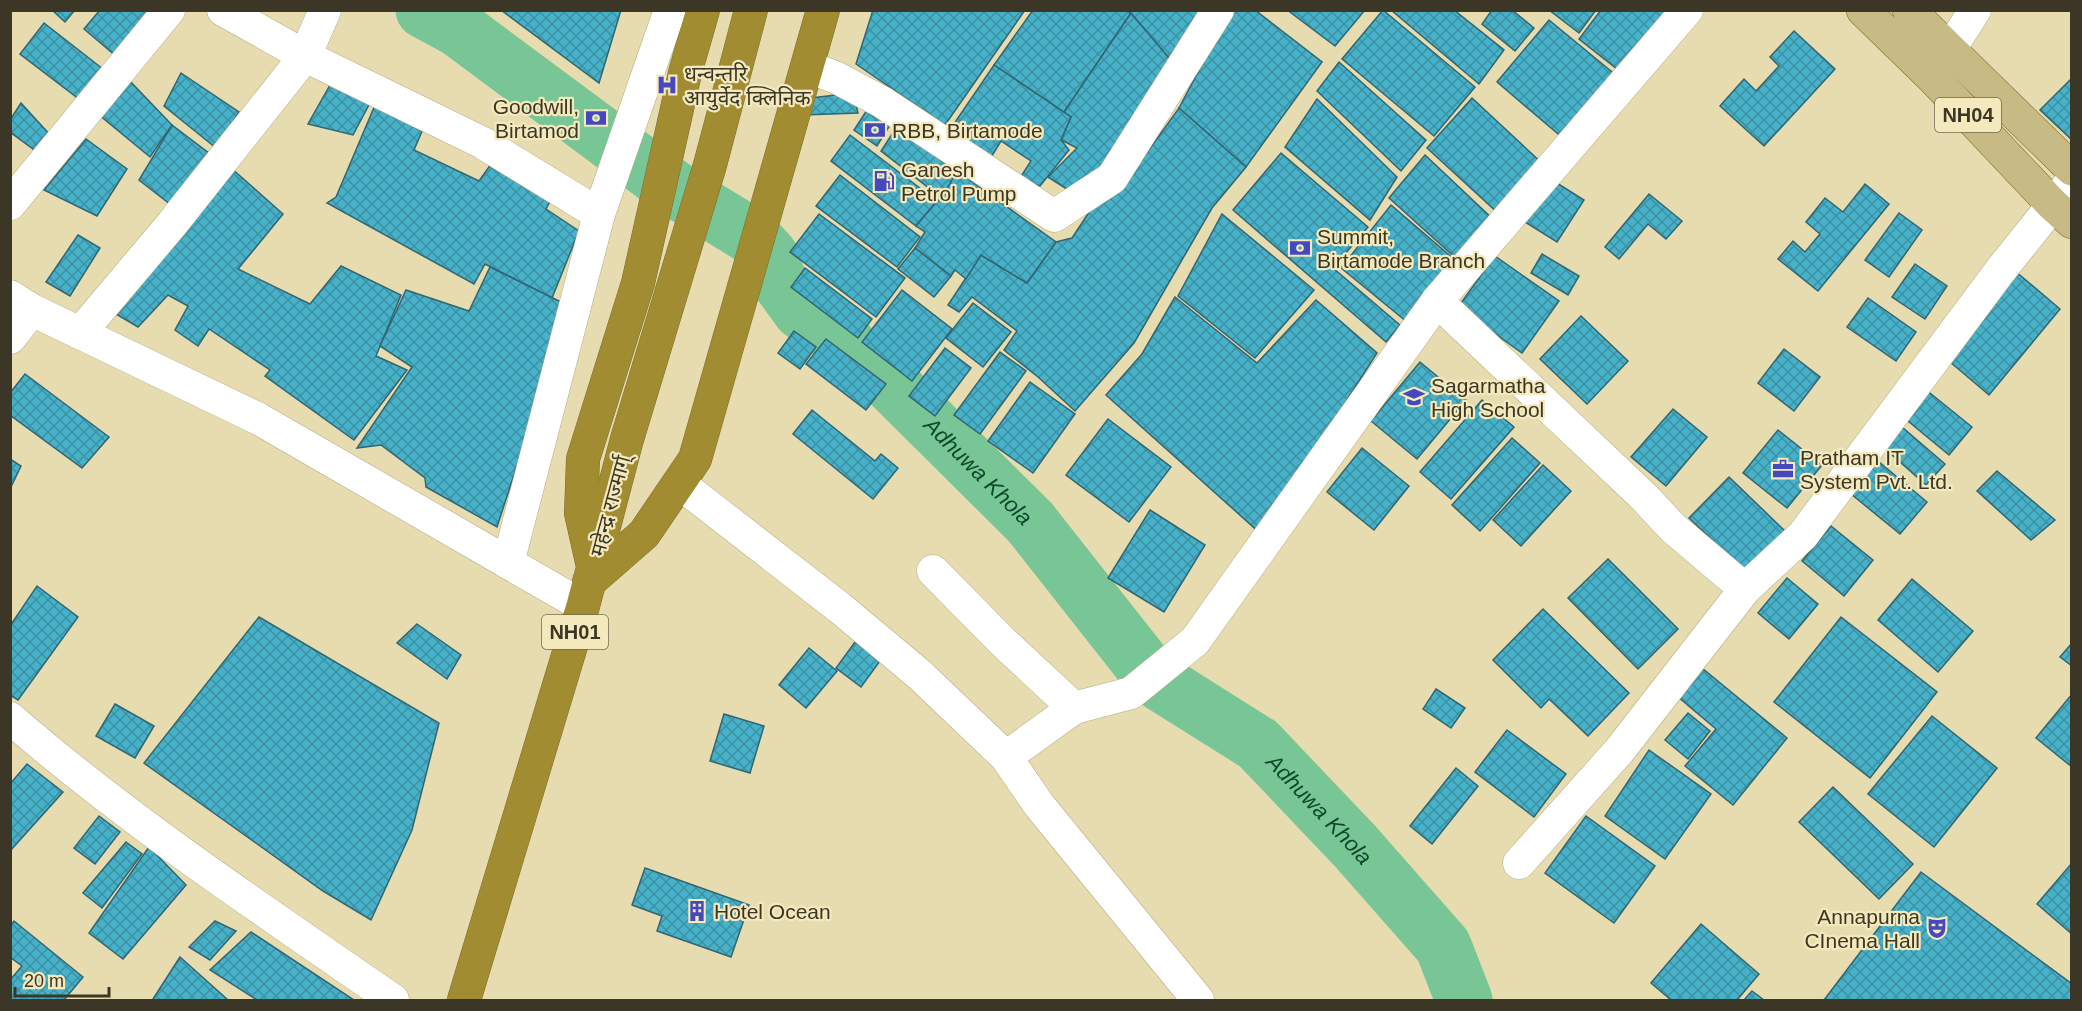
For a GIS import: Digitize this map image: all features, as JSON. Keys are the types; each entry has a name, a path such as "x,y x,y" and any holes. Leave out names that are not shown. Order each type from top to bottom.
{"highway":[{"path":"588,585 581,513 584,459 638,283 685,74 703,10"},
{"name":"महेन्द्र राज्मार्ग्","path":"464,1000 588,585 627,440 710,165 751,10"},
{"path":"588,585 644,534 695,459 823,10"}],"main road":[{"name":"NH04","path":"1863,10 2065,202"},
{"name":"NH04","path":"1909,10 2072,169"}],"street":[{"path":"10,204 169,10"},
{"path":"223,10 306,56 483,143 600,214"},
{"path":"80,333 172,224 306,56 325,10"},
{"path":"508,563 600,214 670,10"},
{"path":"804,80 837,78 882,102 1054,216 1112,178 1218,10"},
{"path":"1006,757 1074,708 1131,693 1195,641 1437,302 1687,10"},
{"path":"1949,51 1975,10"},
{"path":"1520,863 1619,751 1745,589 1803,535 1902,400 2065,202"},
{"path":"1437,302 1643,495 1673,528 1745,589"},
{"path":"10,338 21,303 259,419 508,563 588,585"},
{"path":"679,483 840,608 920,675 1006,757 1039,805 1198,1000"},
{"path":"933,571 1003,642 1074,708"},
{"path":"10,718 195,863 393,1000"}],"building":[{"path":"52,10 75,10 65,22"},
{"path":"100,10 158,10 117,57 84,29"},
{"path":"501,10 621,10 599,83"},
{"path":"873,10 1025,10 945,125 856,64"},
{"path":"1033,10 1128,10 1131,13 1064,112 994,65"},
{"path":"1128,10 1204,10 1174,64"},
{"path":"1231,10 1255,10 1322,62 1246,167 1179,108"},
{"path":"1291,10 1365,10 1335,46 1290,12"},
{"path":"1383,10 1475,87 1434,136 1342,59"},
{"path":"1391,10 1454,10 1504,50 1479,84"},
{"path":"1492,10 1512,10 1534,28 1515,51 1482,24"},
{"path":"1549,10 1596,10 1579,33"},
{"path":"1601,10 1671,10 1622,73 1579,39"},
{"path":"1131,13 1174,64 1107,166 1070,191 1048,177 1077,148 1061,140 1071,117 1064,112"},
{"path":"1549,20 1617,76 1564,139 1497,82"},
{"path":"44,23 112,76 88,106 20,54"},
{"path":"1794,31 1835,69 1764,146 1720,106 1744,79 1756,91 1779,66 1770,57"},
{"path":"1339,62 1426,140 1401,171 1317,91"},
{"path":"994,65 1071,117 1061,140 1069,150 1040,186 1018,181 1031,161 1001,141 990,159 949,131"},
{"path":"181,73 239,112 216,148 164,106"},
{"path":"127,78 172,125 150,157 99,115"},
{"path":"334,78 372,99 353,135 308,124"},
{"path":"2072,78 2072,140 2040,110"},
{"path":"853,93 858,113 803,115 802,99"},
{"path":"378,98 427,120 414,150 479,181 494,160 557,188 546,209 579,231 552,298 485,264 474,284 327,203 336,197"},
{"path":"1472,98 1545,166 1500,215 1427,148"},
{"path":"1317,99 1397,177 1370,220 1285,147"},
{"path":"21,103 51,136 44,157 10,132 10,120"},
{"path":"1179,108 1246,167 1212,208 1134,343 1075,411 1004,350 1017,331 972,297 959,312 948,305 981,255 1027,283 1056,242 1072,238 1099,197 1123,186"},
{"path":"867,110 890,125 877,146 854,130"},
{"path":"172,125 214,157 175,208 139,180"},
{"path":"896,128 957,171 942,198 881,151"},
{"name":"Ganesh Petrol Pump","path":"850,135 937,201 916,226 831,161"},
{"path":"86,139 127,169 97,216 44,190"},
{"path":"1281,153 1368,227 1333,268 1400,325 1386,342 1233,210"},
{"path":"1425,155 1495,221 1459,261 1389,198"},
{"path":"231,168 283,214 238,269 310,304 341,266 401,295 376,356 407,370 354,440 265,376 270,370 209,329 198,346 175,330 188,306 168,295 138,327 111,311"},
{"path":"957,171 1056,242 1027,283 981,255 966,279 955,270 951,276 915,248 925,232 916,226 942,198"},
{"path":"840,175 920,237 897,267 816,206"},
{"path":"1552,180 1584,200 1557,242 1525,222"},
{"path":"1865,184 1889,204 1818,291 1778,259 1793,241 1805,252 1820,234 1806,222 1825,198 1843,212"},
{"path":"1649,194 1682,221 1666,239 1648,224 1619,259 1605,247"},
{"path":"1391,205 1455,260 1407,322 1341,268"},
{"path":"1899,213 1922,230 1889,277 1865,260"},
{"path":"819,214 905,278 876,317 790,252"},
{"path":"1222,214 1314,290 1255,358 1178,296"},
{"path":"78,235 100,248 70,296 46,282"},
{"path":"915,248 951,276 934,297 898,269"},
{"path":"1542,254 1579,276 1568,295 1531,273"},
{"path":"1495,256 1559,301 1522,353 1458,307"},
{"path":"1915,264 1947,286 1925,319 1892,297"},
{"path":"490,267 569,306 497,527 426,487 425,478 381,445 357,448 412,367 380,346 406,290 469,311"},
{"path":"805,268 872,319 858,338 791,287"},
{"path":"2015,271 2060,309 1989,395 1943,356"},
{"path":"902,290 952,329 912,381 862,342"},
{"path":"1175,297 1257,363 1316,300 1377,353 1261,534 1106,395 1142,354"},
{"path":"1868,298 1916,332 1896,361 1847,327"},
{"path":"973,303 1011,332 983,367 946,338"},
{"path":"1581,316 1628,361 1587,404 1540,359"},
{"path":"794,331 816,347 800,369 778,353"},
{"path":"826,339 886,384 866,410 806,364"},
{"path":"945,348 971,368 935,416 909,396"},
{"path":"1784,349 1820,377 1794,411 1758,383"},
{"path":"1000,352 1026,371 980,434 954,415"},
{"path":"1420,362 1466,400 1417,459 1371,421"},
{"path":"25,374 109,437 82,468 10,415 10,393"},
{"path":"1030,382 1075,414 1033,473 988,441"},
{"path":"1925,389 1972,427 1949,455 1903,417"},
{"path":"1482,400 1514,427 1451,499 1420,472"},
{"path":"1673,409 1707,437 1666,486 1631,457"},
{"path":"812,410 875,461 881,454 898,468 873,499 793,434"},
{"path":"1108,419 1171,467 1129,522 1066,475"},
{"path":"1902,427 1945,464 1926,485 1884,448"},
{"name":"Pratham IT System Pvt. Ltd.","path":"1778,430 1822,465 1787,508 1743,473"},
{"path":"1512,438 1540,463 1480,531 1452,505"},
{"path":"1362,448 1409,486 1374,530 1327,492"},
{"path":"10,459 21,466 10,489"},
{"path":"1878,461 1927,502 1900,534 1851,494"},
{"path":"1543,465 1571,491 1521,546 1493,520"},
{"path":"1997,471 2055,520 2031,540 1977,491"},
{"path":"1729,477 1785,531 1746,572 1689,518"},
{"path":"1150,510 1205,545 1164,612 1108,578"},
{"path":"1831,526 1873,560 1844,596 1802,561"},
{"path":"1608,559 1678,629 1638,669 1568,598"},
{"path":"1787,578 1818,604 1789,639 1758,613"},
{"path":"1912,579 1973,631 1938,672 1878,620"},
{"path":"37,586 78,617 18,700 10,695 10,626"},
{"path":"1543,609 1629,693 1588,736 1549,699 1541,708 1493,660"},
{"path":"259,617 439,723 412,830 371,920 323,891 144,763"},
{"path":"1841,617 1937,692 1870,778 1774,702"},
{"path":"417,624 461,655 447,679 397,643"},
{"path":"855,642 880,661 861,687 836,668"},
{"path":"2072,643 2072,666 2060,657"},
{"path":"809,648 837,671 806,708 779,685"},
{"path":"1702,668 1787,738 1733,805 1685,766 1716,729 1678,697"},
{"path":"1436,689 1465,708 1451,728 1423,709"},
{"path":"2072,694 2072,767 2036,738"},
{"path":"115,704 154,726 135,758 96,736"},
{"path":"1688,713 1710,731 1688,759 1665,740"},
{"path":"724,714 764,726 750,773 710,761"},
{"path":"1932,716 1997,768 1934,847 1868,794"},
{"path":"1507,730 1566,774 1534,817 1475,772"},
{"path":"1649,750 1711,794 1665,859 1605,816"},
{"path":"27,764 63,792 10,851 10,784"},
{"path":"1456,768 1478,786 1432,844 1410,826"},
{"path":"1833,787 1913,864 1879,899 1799,822"},
{"path":"99,816 120,832 95,864 74,848"},
{"path":"1586,816 1655,866 1614,923 1545,873"},
{"path":"126,842 142,854 102,908 83,893"},
{"path":"149,847 186,885 123,959 89,933"},
{"path":"2072,863 2072,934 2037,904"},
{"name":"Hotel Ocean","path":"645,868 749,905 731,957 657,931 662,916 632,905"},
{"name":"Annapurna CInema Hall","path":"1921,872 2072,984 2072,1000 1824,1000"},
{"path":"14,921 83,977 64,1000 10,1000 10,980 22,966 10,957 10,926"},
{"path":"215,921 236,931 210,960 189,947"},
{"path":"1701,924 1759,974 1737,1000 1671,1000 1651,983"},
{"path":"251,932 354,1000 257,1000 210,970"},
{"path":"180,957 228,1000 153,999"},
{"path":"1752,991 1764,1000 1744,1000"}],"waterway":[{"name":"Adhuwa Khola","path":"424,10 459,29 673,188 753,237 770,256 777,278 801,311 842,340 882,375 1030,522 1153,678 1258,744 1355,846 1443,946 1464,1000"}],"place":[{"name":"धन्वन्तरि आयुर्वेद क्लिनिक","path":"667,85"},
{"name":"Goodwill, Birtamod","path":"596,118"},
{"name":"RBB, Birtamode","path":"875,130"},
{"name":"Ganesh Petrol Pump","path":"884,181"},
{"name":"Summit, Birtamode Branch","path":"1300,248"},
{"name":"Sagarmatha High School","path":"1414,397"},
{"name":"Pratham IT System Pvt. Ltd.","path":"1783,469"},
{"name":"Hotel Ocean","path":"697,911"},
{"name":"Annapurna CInema Hall","path":"1937,928"}]}
